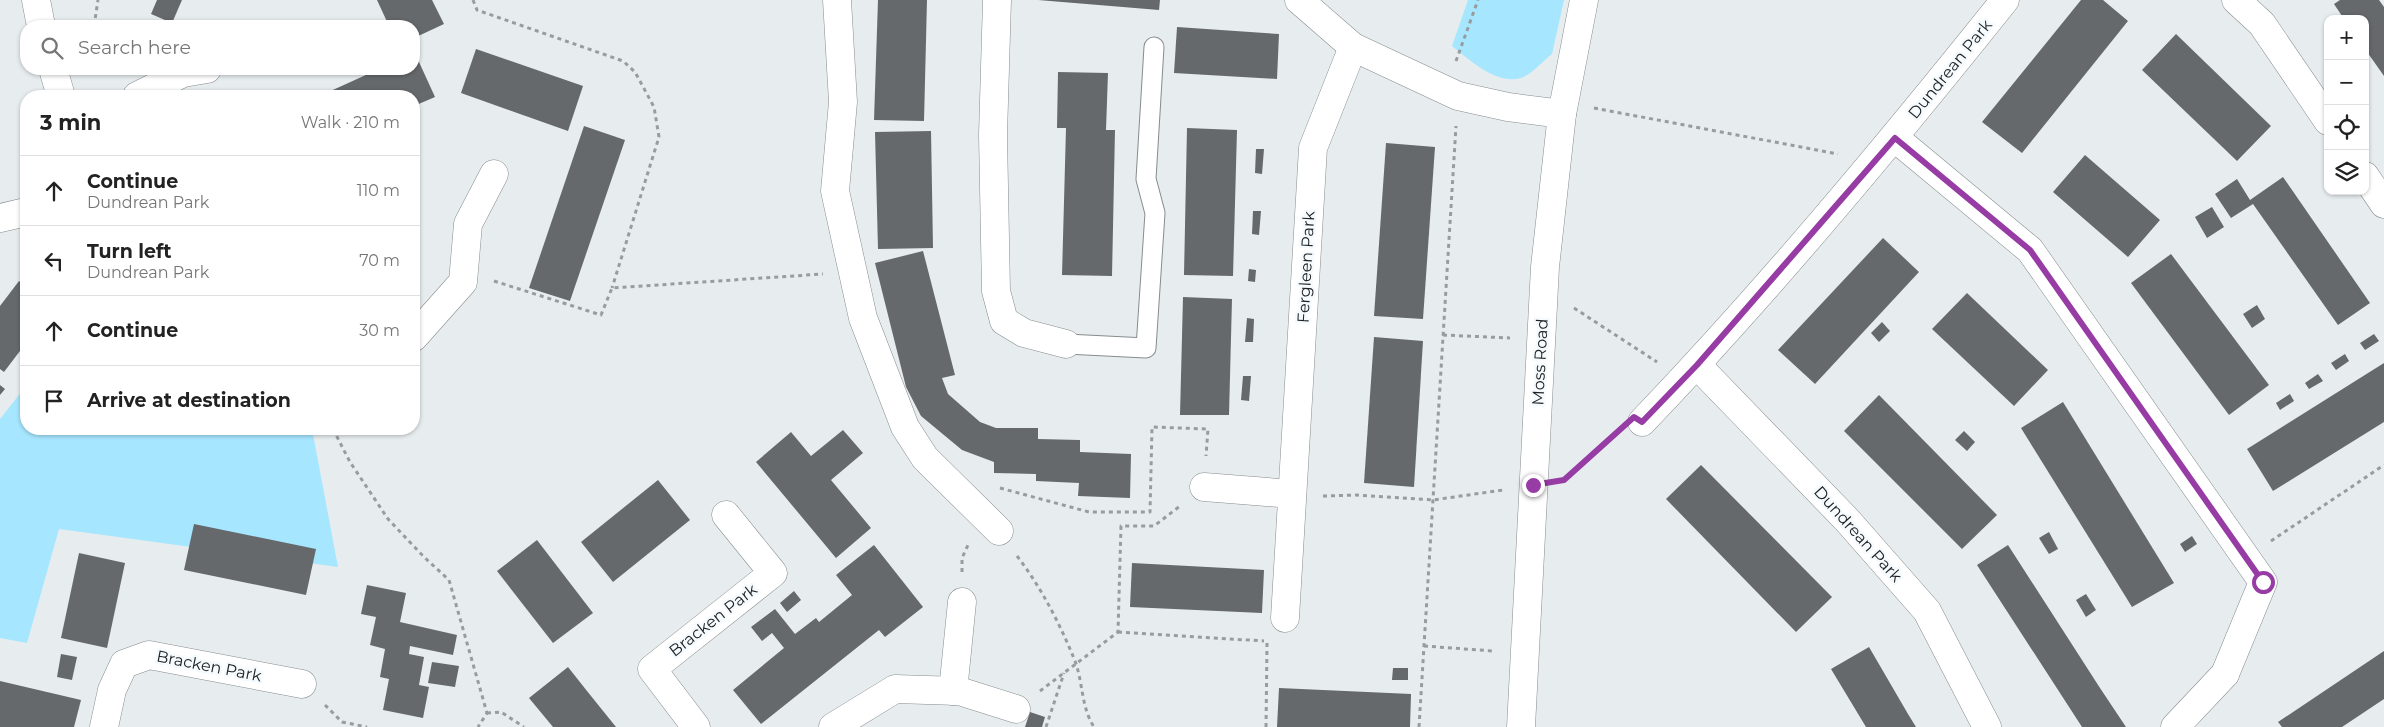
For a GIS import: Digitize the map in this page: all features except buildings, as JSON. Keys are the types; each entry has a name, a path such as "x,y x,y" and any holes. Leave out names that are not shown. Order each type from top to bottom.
{"street":[{"path":"36,0 39,20"},
{"path":"837,0 843,102 835,191 863,318 905,427 925,458 990,523"},
{"path":"997,0 993,135 996,292 1004,321 1024,333 1066,344"},
{"path":"1299,0 1353,47 1452,93 1508,107 1563,108"},
{"name":"Moss Road","path":"1521,727 1543,304 1563,108 1584,0"},
{"name":"Dundrean Park","path":"1642,422 1688,374 1895,138 2005,0"},
{"path":"2236,0 2262,24 2324,115"},
{"name":"Fergleen Park","path":"1285,618 1313,148 1353,47"},
{"path":"55,75 58,90"},
{"path":"150,90 181,75"},
{"path":"1895,138 2030,250 2263,582 2225,674 2175,727"},
{"path":"420,330 463,282 468,224 494,174"},
{"path":"2369,182 2384,204"},
{"path":"0,218 20,213"},
{"name":"Dundrean Park","path":"1688,374 1848,520 1926,611 1987,727"},
{"path":"1204,487 1292,495"},
{"name":"Bracken Park","path":"696,727 652,669 773,573 726,515"},
{"path":"953,691 962,602"},
{"name":"Bracken Park","path":"104,727 112,690 124,664 149,655 302,684"},
{"path":"833,727 895,689 960,691 1016,709"}],"lane":[{"path":"1066,344 1146,348 1155,213 1146,179 1154,47"}],"path":[{"path":"95,20 98,0"},
{"path":"464,272 601,315 612,288 659,137 654,108 635,72 623,61 477,10 473,0"},
{"path":"1419,727 1443,334 1452,93 1478,0"},
{"path":"1563,108 1875,161"},
{"path":"612,288 853,272"},
{"path":"1543,304 1571,306 1662,364 1688,374"},
{"path":"1443,334 1541,339"},
{"path":"1292,495 1356,495 1433,500 1564,480 1634,417 1642,422"},
{"path":"1094,727 1087,717 1076,662 1033,577 990,523 990,488 1003,488 1039,500 1089,512 1150,512 1152,427 1208,428 1204,487 1154,526 1122,526 1118,632"},
{"path":"335,435 350,462 388,518 424,557 450,580 487,713 478,727"},
{"path":"2246,558 2384,465"},
{"path":"962,602 962,558 990,523"},
{"path":"1016,709 1118,632 1268,641 1266,727"},
{"path":"1424,646 1524,653"},
{"path":"1046,727 1064,673"},
{"path":"302,684 342,722 367,727"},
{"path":"487,713 501,712 524,727"}],"shaded area":[{"path":"1468,0 1564,0 1552,54 1533,71 1521,78 1502,78 1484,70 1452,46"},
{"path":"20,394 20,435 313,435 338,567 59,529 27,643 0,638 0,419"}],"route":[{"path":"1533,485 1564,480 1634,417 1642,422 1697,365 1895,138 2030,250 2263,582"}]}
